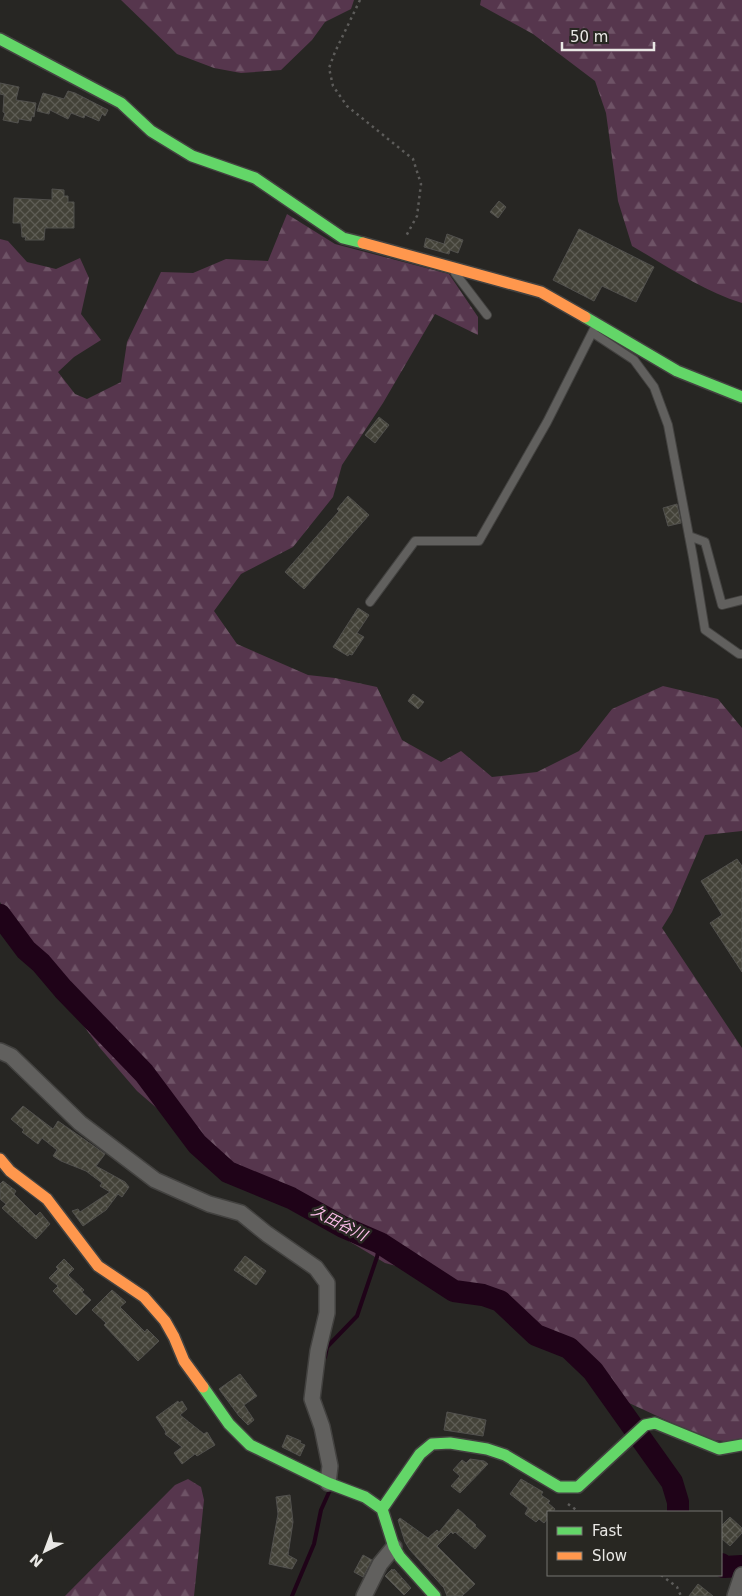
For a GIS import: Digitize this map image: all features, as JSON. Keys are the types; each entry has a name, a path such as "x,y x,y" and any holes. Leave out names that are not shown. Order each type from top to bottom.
{"street":[{"path":"0,39 121,103 151,132 192,156 255,178 343,238 541,292 594,329 677,371 742,397"},
{"path":"0,1051 11,1056 80,1123 155,1180 209,1204 241,1213 267,1234 316,1268 327,1283 327,1313 318,1351 312,1398 322,1427 330,1466 328,1483"},
{"path":"0,1159 10,1171 47,1199 98,1266 144,1297 165,1321 184,1361 229,1424 250,1445 328,1483 365,1498 382,1509 394,1547 400,1557 435,1596"},
{"path":"382,1509 420,1454 432,1444 450,1443 487,1449 505,1455 559,1487 578,1487 645,1425 655,1423 719,1448 742,1445"},
{"path":"364,1596 380,1564 394,1547"},
{"path":"735,1596 742,1575"}],"lane":[{"path":"451,267 487,315"},
{"path":"370,602 415,541 479,541 547,422 594,329 634,360 654,387 668,425 705,630 739,654 742,654"},
{"path":"689,536 705,542 722,604 742,600"}],"path":[{"path":"360,0 329,68 332,86 347,106 413,159 421,184 417,216 397,252"},
{"path":"662,1576 677,1587 681,1596"}],"green space":[{"path":"121,0 354,0 351,9 325,22 312,40 281,70 241,73 214,68 177,54"},
{"path":"481,0 742,0 742,303 699,285 632,246 618,201 606,113 595,81 533,34 480,5"},
{"path":"287,214 335,244 449,274 478,317 478,335 435,314 383,403 342,465 333,497 293,547 241,574 214,611 237,644 308,675 335,678 377,687 402,740 441,762 461,751 492,777 537,772 579,751 612,709 663,686 718,699 742,728 742,831 705,835 672,912 662,928 742,1048 742,1442 709,1440 616,1397 598,1381 577,1352 536,1330 498,1295 465,1290 434,1276 385,1263 319,1223 293,1211 231,1168 182,1130 137,1091 100,1048 43,971 0,902 0,239 8,241 27,262 56,269 80,258 89,278 81,314 101,340 74,357 58,372 75,394 87,399 121,382 127,342 161,272 193,273 226,259 268,261"},
{"path":"188,1479 201,1487 204,1500 194,1596 65,1596 175,1485"}],"building":[{"path":"0,83 19,87 16,100 36,103 34,117 32,116 31,121 19,119 18,123 3,120 5,113 3,112 4,95 0,94"},
{"path":"68,91 108,110 105,116 102,114 99,121 85,115 84,118 71,113 68,119 50,110 49,114 37,111 43,93 64,99"},
{"path":"52,189 64,190 64,196 68,196 68,202 74,202 74,228 45,228 44,240 25,240 26,237 22,237 21,223 13,223 14,198 52,200"},
{"path":"499,201 506,207 498,218 490,212"},
{"path":"579,229 654,267 636,302 602,286 594,301 553,280"},
{"path":"447,234 463,240 458,253 450,250 449,254 424,247 426,238 444,244"},
{"path":"379,417 389,425 375,443 365,435"},
{"path":"348,496 369,515 304,589 285,572 339,511 337,509"},
{"path":"677,504 681,523 668,526 663,508"},
{"path":"358,608 369,615 357,633 364,637 352,655 349,654 348,656 333,647"},
{"path":"413,694 424,702 418,709 408,701"},
{"path":"737,859 742,866 742,972 710,923 722,915 701,881"},
{"path":"23,1106 53,1129 58,1121 105,1154 96,1166 125,1182 129,1187 122,1197 118,1194 106,1210 83,1226 72,1211 78,1209 80,1212 110,1192 100,1186 102,1183 86,1171 53,1156 57,1150 42,1138 38,1144 22,1132 24,1130 11,1119"},
{"path":"3,1181 16,1191 14,1194 36,1216 40,1212 50,1224 36,1239 2,1208 6,1204 0,1199 0,1184"},
{"path":"245,1256 266,1271 256,1285 234,1270"},
{"path":"64,1259 74,1269 68,1275 84,1290 82,1292 91,1300 76,1315 53,1291 58,1286 49,1278"},
{"path":"112,1290 126,1302 120,1307 145,1332 147,1329 159,1341 138,1361 104,1325 106,1323 92,1310"},
{"path":"240,1374 257,1396 244,1405 254,1420 248,1425 219,1389"},
{"path":"178,1401 179,1403 182,1401 187,1409 180,1415 204,1434 207,1432 215,1445 197,1456 195,1454 182,1464 174,1453 182,1447 165,1434 166,1432 156,1417"},
{"path":"447,1412 486,1420 483,1436 444,1430"},
{"path":"287,1435 301,1441 300,1443 305,1445 300,1456 282,1447"},
{"path":"470,1459 484,1461 488,1464 460,1493 451,1486 460,1476 453,1470 462,1460 466,1463"},
{"path":"521,1479 543,1492 541,1495 550,1501 548,1503 555,1509 554,1511 547,1511 547,1519 544,1523 539,1519 536,1522 525,1514 528,1508 510,1494"},
{"path":"290,1495 293,1522 288,1555 297,1560 292,1569 269,1564 278,1514 276,1497"},
{"path":"458,1509 486,1536 475,1549 455,1532 453,1534 451,1532 437,1546 475,1584 462,1596 447,1596 444,1588 410,1550 405,1542 398,1520 400,1518 428,1538 437,1530 439,1532"},
{"path":"730,1517 742,1528 742,1533 730,1546 722,1539 722,1525"},
{"path":"363,1555 372,1560 363,1577 354,1572"},
{"path":"392,1569 411,1588 404,1595 385,1576"},
{"path":"698,1584 713,1596 689,1596"}],"waterway":[{"name":"久田谷川","path":"0,915 26,950 41,963 63,989 144,1073 197,1144 228,1172 291,1198 343,1227 380,1243 454,1291 483,1295 500,1301 536,1335 569,1348 593,1371 672,1482 678,1502 678,1511"},
{"path":"325,1357 327,1347 357,1316 380,1243"},
{"path":"292,1596 314,1544 321,1510 330,1490"},
{"name":"久田谷川","path":"722,1565 724,1567 742,1566"}],"traffic: fast":[{"path":"0,39 121,103 151,131 192,156 255,178 343,238 363,243"},
{"path":"585,317 677,371 742,397"},
{"path":"203,1387 229,1424 250,1445 328,1483 365,1497 382,1509 394,1547 400,1557 435,1596"},
{"path":"382,1509 420,1454 432,1444 450,1443 487,1449 505,1455 559,1487 578,1487 645,1425 655,1423 719,1449 742,1445"}],"traffic: slow":[{"path":"363,243 541,292 585,317"},
{"path":"0,1159 10,1171 47,1199 98,1266 144,1297 165,1321 184,1361 203,1387"}]}
